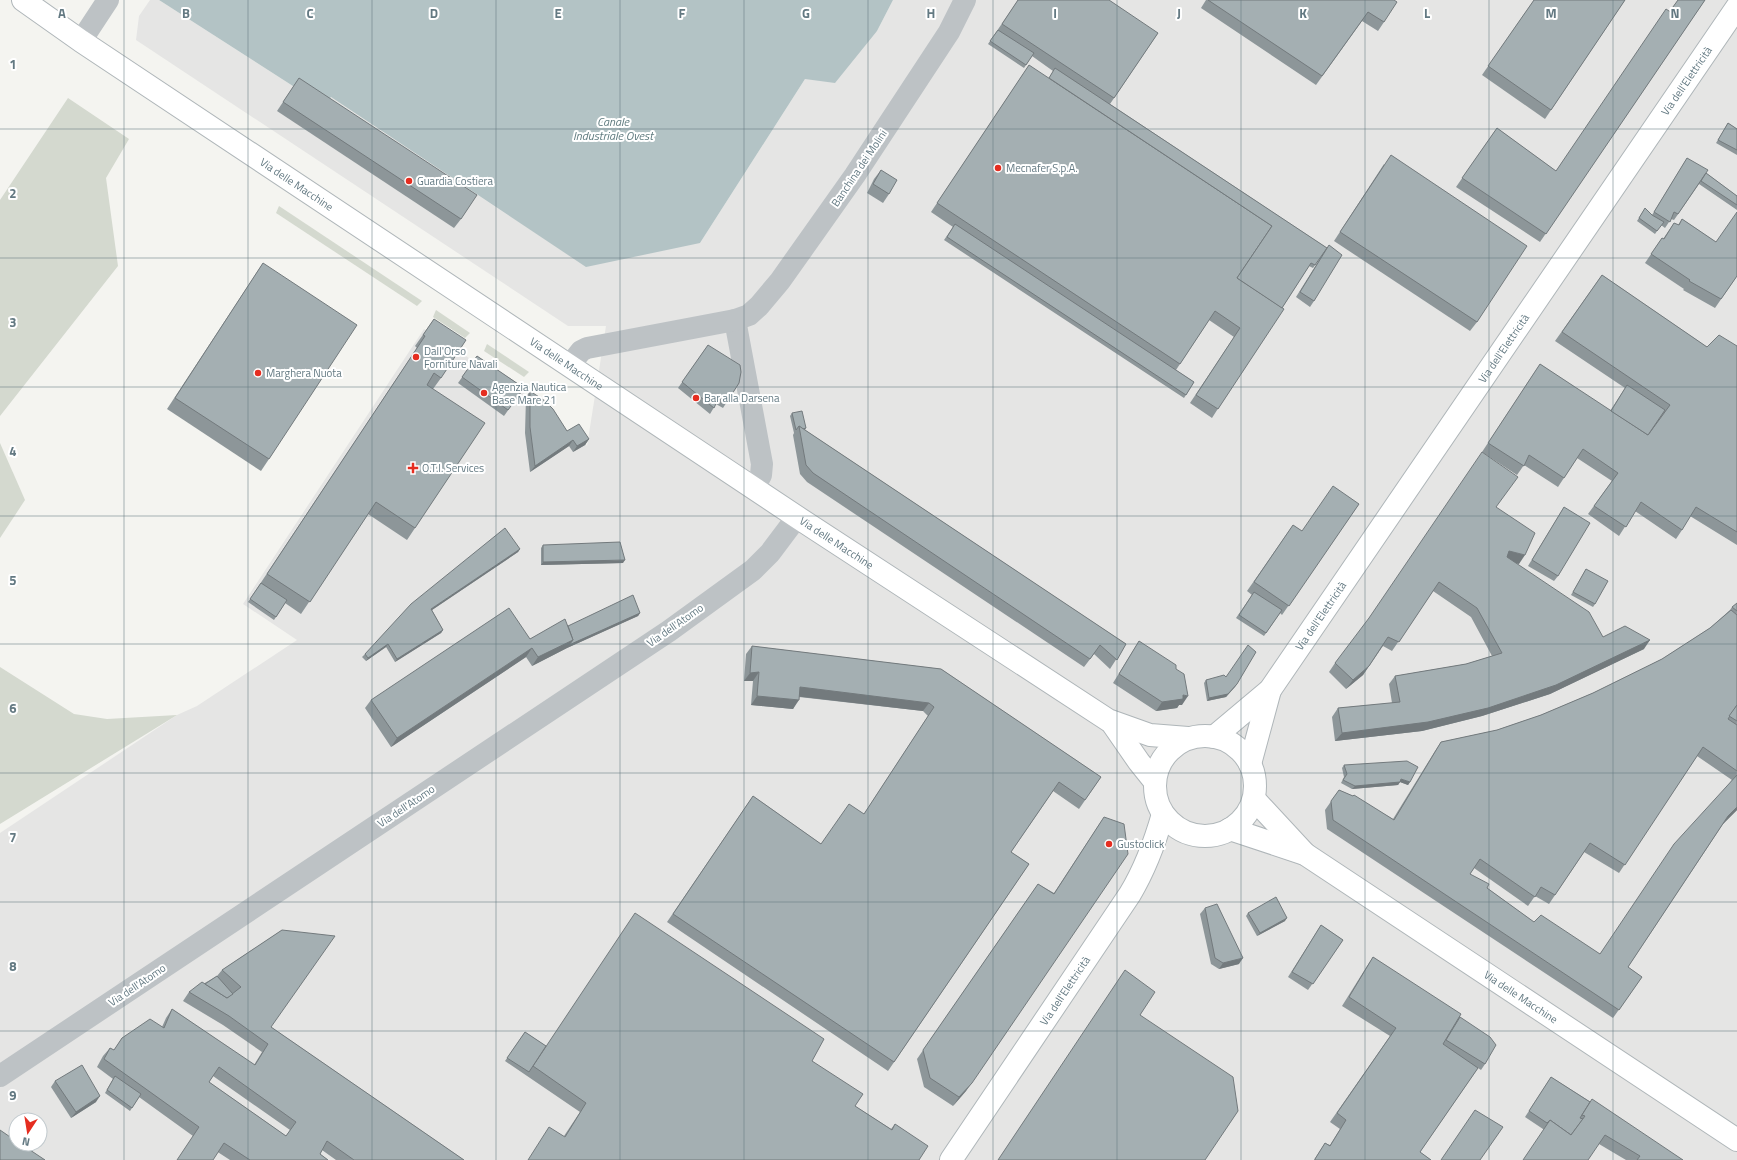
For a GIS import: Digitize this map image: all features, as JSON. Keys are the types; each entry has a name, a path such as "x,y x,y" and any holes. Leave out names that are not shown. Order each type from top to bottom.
{"street":[{"name":"Via delle Macchine","path":"24,0 81,41 797,517 1112,723 1150,735 1188,738"},
{"path":"81,41 108,0"},
{"name":"Banchina dei Molini","path":"570,365 581,351 587,348 735,320 749,315 780,281 863,162 949,32 965,0"},
{"name":"Via dell'Elettricità","path":"1214,737 1270,690 1737,7"},
{"path":"735,320 762,464 761,475 754,488"},
{"name":"Via dell'Atomo","path":"0,1076 669,631 753,570 770,553 797,517"},
{"name":"Via dell'Elettricità","path":"1250,764 1270,690"},
{"name":"Via delle Macchine","path":"1112,723 1155,782"},
{"path":"1204,735 1214,737 1234,744 1245,755 1250,764 1256,783 1254,799 1248,813 1238,825 1224,833 1208,836 1192,835 1177,828 1163,814 1155,795 1157,769 1164,757 1174,746 1188,738 1204,735"},
{"name":"Via delle Macchine","path":"1254,799 1304,854 1737,1140"},
{"name":"Via dell'Elettricità","path":"950,1160 1130,894 1146,864 1163,814"},
{"name":"Via delle Macchine","path":"1230,829 1304,854"}],"shaded area":[{"path":"150,0 159,0 324,106 331,97 700,243 805,79 877,31 893,0 1737,0 1737,1160 0,1160 0,833 177,715 197,706 297,640 243,604 424,329 542,405 566,432 575,427 587,446 606,326 568,326 136,40 139,16"},
{"path":"68,98 129,139 106,178 118,266 0,416 0,200"},
{"path":"279,206 422,301 417,306 276,213"},
{"path":"436,310 470,333 465,338 433,317"},
{"path":"487,344 529,372 524,377 484,351"},
{"path":"0,443 25,500 0,538"},
{"path":"0,667 74,714 107,719 177,715 0,824"}],"water":[{"name":"Canale Industriale Ovest","path":"159,0 893,0 877,31 835,83 805,79 700,243 586,267 331,97 324,106"}],"building":[{"path":"1018,0 1109,0 1158,33 1114,98 1002,24"},
{"path":"1208,0 1394,0 1397,2 1384,22 1368,12 1322,76"},
{"path":"1534,0 1625,0 1551,110 1488,66"},
{"path":"1678,0 1705,0 1546,234 1462,178 1497,128 1556,171 1666,9 1675,15 1670,11"},
{"path":"998,30 1034,53 1026,65 990,41"},
{"path":"1029,65 1272,226 1237,278 1284,309 1218,409 1196,395 1240,328 1215,311 1180,364 937,203"},
{"path":"1055,68 1327,248 1315,265 1311,263 1282,308 1237,278 1272,226 1049,78"},
{"path":"299,78 477,195 461,219 283,102"},
{"path":"1728,123 1737,129 1737,150 1718,140"},
{"path":"1391,155 1527,246 1477,322 1340,232"},
{"path":"1687,158 1708,170 1678,214 1674,212 1670,222 1654,212"},
{"path":"881,170 897,180 889,194 873,184"},
{"path":"1706,173 1737,196 1737,205 1701,181"},
{"path":"1645,208 1652,215 1664,222 1657,231 1639,218"},
{"path":"1737,212 1737,276 1721,299 1689,281 1690,280 1651,254 1662,238 1664,239 1674,223 1679,225 1682,219 1716,242"},
{"path":"955,224 1194,382 1186,395 947,237"},
{"path":"1329,245 1342,255 1314,301 1300,292"},
{"name":"Marghera Nuota","path":"263,263 357,325 269,459 175,398"},
{"path":"1602,275 1707,347 1719,335 1737,346 1737,532 1696,507 1682,530 1641,502 1626,527 1594,506 1618,473 1583,449 1564,478 1529,455 1524,466 1488,443 1540,364 1648,435 1670,405 1562,332"},
{"path":"434,319 466,340 441,378 434,373 427,385 485,423 415,528 376,502 310,602 267,574 425,336 423,335"},
{"path":"708,345 740,365 741,372 739,383 727,402 719,397 714,408 682,382"},
{"path":"477,356 524,388 508,410 462,377"},
{"path":"1627,385 1665,410 1648,435 1611,411"},
{"path":"530,391 545,401 553,409 567,431 579,424 589,439 577,446 573,440 535,466 530,427"},
{"path":"802,411 806,428 803,429 799,426 796,430 792,413"},
{"path":"799,426 1126,644 1117,660 1100,645 1090,659 813,473 806,465"},
{"path":"1482,452 1518,477 1496,507 1535,533 1525,555 1509,551 1507,557 1589,612 1603,637 1625,626 1650,640 1556,685 1488,708 1428,722 1342,733 1338,708 1400,702 1395,676 1466,664 1502,653 1477,608 1439,582 1399,642 1388,637 1369,666 1353,680 1335,663 1369,618"},
{"path":"1333,486 1359,504 1289,606 1254,582 1293,525 1302,531"},
{"path":"1564,507 1590,523 1558,576 1532,560"},
{"path":"505,528 520,549 431,609 443,630 397,659 388,644 368,658 365,654 411,604"},
{"path":"620,542 625,560 543,562 543,545"},
{"path":"1586,569 1608,581 1595,604 1573,592"},
{"path":"261,583 287,600 276,617 250,599"},
{"path":"1254,592 1282,610 1266,633 1239,615"},
{"path":"633,595 640,613 569,645 573,640 568,626"},
{"path":"1737,603 1737,611 1732,607"},
{"path":"509,608 530,639 565,619 573,640 538,657 532,648 397,738 371,700"},
{"path":"1731,610 1737,615 1737,705 1728,719 1737,725 1737,771 1703,747 1625,865 1590,843 1555,895 1541,887 1535,897 1480,859 1470,874 1489,884 1487,888 1534,922 1541,915 1600,954 1674,844 1737,775 1737,807 1728,816 1628,967 1642,977 1619,1010 1333,820 1331,801 1339,790 1353,796 1354,795 1394,820 1441,742 1497,730 1541,715 1593,693 1662,659 1710,628"},
{"path":"1139,641 1176,665 1176,669 1184,674 1188,696 1183,695 1183,699 1162,702 1119,674"},
{"path":"1248,645 1256,652 1237,684 1228,694 1209,698 1206,680 1224,675 1226,677"},
{"path":"752,646 941,669 1101,777 1085,800 1059,782 1011,852 1029,864 894,1062 673,914 753,796 821,844 849,804 864,814 934,707 929,703 800,687 799,700 757,696 759,672 750,673"},
{"path":"1737,705 1737,721 1729,716"},
{"path":"1407,761 1418,767 1410,782 1401,779 1400,782 1355,786 1343,780 1347,774 1344,765"},
{"path":"1104,817 1124,824 1128,854 972,1083 959,1097 930,1078 923,1050 1038,884 1054,894"},
{"path":"1276,897 1287,918 1260,933 1248,913"},
{"path":"1217,904 1243,958 1223,963 1215,958 1205,908"},
{"path":"635,913 824,1039 812,1061 863,1094 855,1106 892,1130 895,1124 928,1146 919,1160 528,1160 549,1127 565,1137 586,1103 533,1066"},
{"path":"1321,925 1343,940 1313,984 1292,972"},
{"path":"282,930 335,936 271,1027 464,1160 354,1160 327,1141 320,1154 328,1160 250,1160 224,1143 213,1160 177,1160 199,1127 104,1059 110,1048 114,1050 122,1038 150,1019 164,1028 172,1009 255,1065 268,1044 229,1016 189,992 202,982 227,998 241,987 222,970","holes":["219,1067 296,1122 286,1136 209,1082"]},
{"path":"1373,957 1461,1014 1443,1044 1478,1068 1420,1152 1431,1160 1315,1160 1325,1143 1330,1146 1346,1120 1337,1113 1396,1028 1349,997"},
{"path":"1125,970 1155,992 1140,1015 1233,1077 1238,1111 1205,1160 998,1160"},
{"path":"217,976 233,994 227,998 205,984"},
{"path":"1460,1017 1490,1037 1496,1045 1485,1064 1446,1040"},
{"path":"525,1032 546,1046 529,1072 507,1058"},
{"path":"82,1065 100,1096 76,1112 55,1081"},
{"path":"115,1076 141,1094 132,1108 107,1090"},
{"path":"1551,1077 1590,1102 1580,1118 1583,1119 1571,1135 1550,1120 1547,1123 1529,1111"},
{"path":"1592,1099 1683,1160 1637,1160 1640,1156 1605,1135 1588,1160 1523,1160 1550,1120 1571,1135 1585,1116 1582,1115"},
{"path":"1475,1110 1503,1127 1480,1160 1441,1160"},
{"path":"0,1130 8,1136 8,1152 33,1152 45,1160 0,1160"}],"place":[{"name":"Mecnafer S.p.A.","path":"998,168"},
{"name":"Guardia Costiera","path":"409,181"},
{"name":"Dall'Orso Forniture Navali","path":"416,357"},
{"name":"Marghera Nuota","path":"258,373"},
{"name":"Agenzia Nautica Base Mare 21","path":"484,393"},
{"name":"Bar alla Darsena","path":"696,398"},
{"name":"O.T.I. Services","path":"413,468"},
{"name":"Gustoclick","path":"1109,844"}]}
